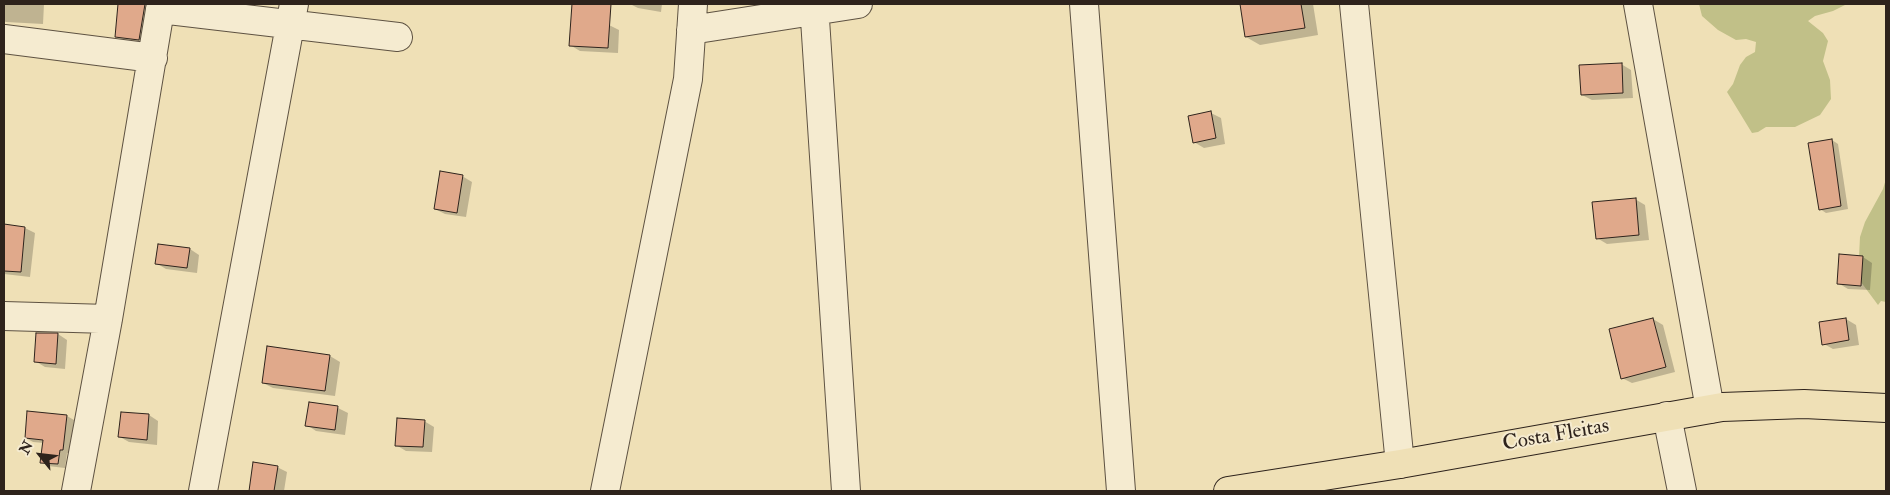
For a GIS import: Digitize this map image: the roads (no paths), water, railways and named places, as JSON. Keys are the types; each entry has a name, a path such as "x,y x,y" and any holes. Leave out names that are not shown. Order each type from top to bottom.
{"main road":[{"name":"Costa Fleitas","path":"1228,491 1400,464 1722,407 1804,404 1886,408"}],"street":[{"path":"605,491 688,79 692,17 858,4"},
{"path":"1084,4 1121,491"},
{"path":"1354,4 1400,464"},
{"path":"1638,4 1710,409"},
{"path":"76,491 108,319 161,6 293,14 398,37"},
{"path":"814,7 846,491"},
{"path":"203,491 293,14"},
{"path":"4,40 153,58"},
{"path":"4,316 108,319"},
{"path":"1667,416 1682,491"}]}
